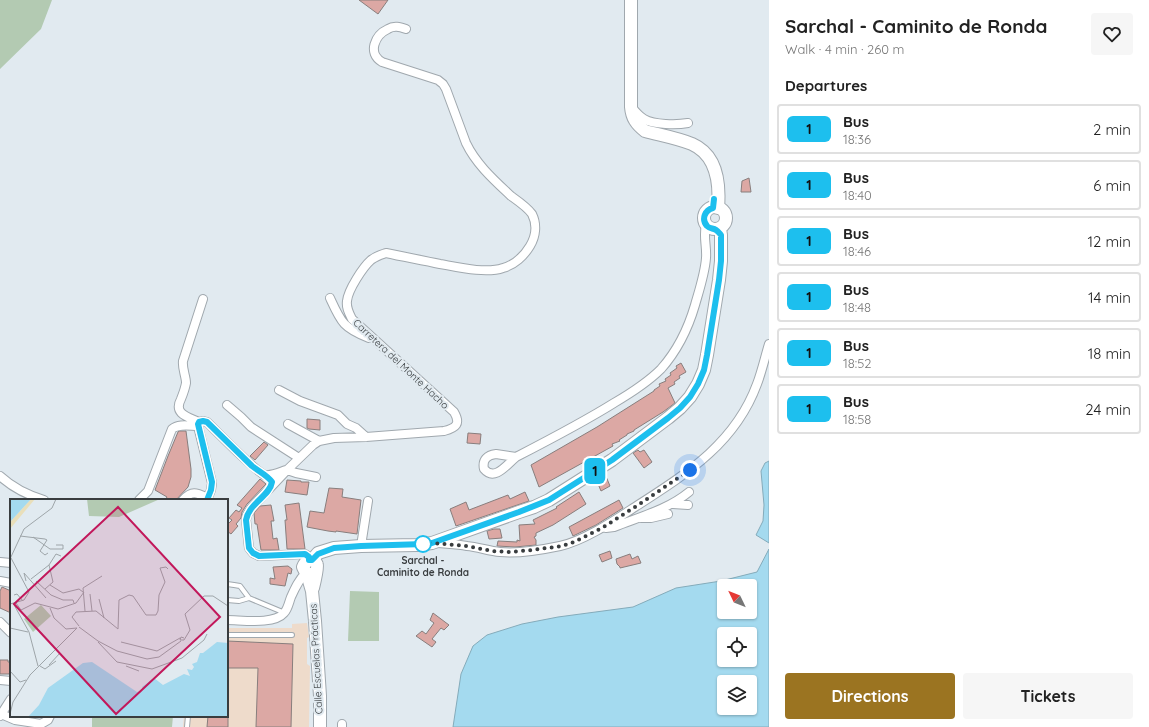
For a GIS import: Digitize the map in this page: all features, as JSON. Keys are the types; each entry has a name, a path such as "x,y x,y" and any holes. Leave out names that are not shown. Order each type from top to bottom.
{"main road":[{"path":"631,0 631,106 634,121 645,131 694,145 702,150 708,157 714,166 717,175 717,204 726,217 725,224 712,229"},
{"path":"311,568 340,548 432,543 549,500 612,460 680,408 694,390 704,370 707,355 721,261 712,229 704,221 707,211 717,204"},
{"name":"Calle Escuelas Prácticas","path":"311,568 320,696 320,727"}],"street":[{"name":"Carretera del Monte Hacho","path":"319,441 334,438 444,431 452,429 458,422 454,412 352,319 348,311 348,294 366,266 374,257 386,253 469,269 502,269 514,264 522,256 533,241 535,234 536,227 530,212 490,175 470,150 443,84 438,80 382,62 377,59 373,46 382,33 389,28 398,26 406,29"},
{"path":"631,106 641,117 649,121 677,124 688,123"},
{"path":"516,457 590,418 647,382 660,369 672,355 689,323 695,306 712,229"},
{"path":"330,298 339,318 344,324 356,333 375,341"},
{"path":"184,499 191,493 195,493 208,499 212,482 199,424 181,414 178,407 186,383 182,367 183,361 203,299"},
{"path":"432,543 466,546 492,551 509,552 532,550 562,546 574,542 602,528 690,470 712,452 725,438 743,413 757,385 769,344"},
{"path":"279,390 300,401 338,415 347,424 356,428 366,437"},
{"path":"227,405 241,416 251,427 299,458"},
{"path":"140,499 148,491 172,429 176,426 199,424 203,421 207,422 252,466 265,475 272,482 271,487"},
{"path":"228,620 274,620 281,617 285,613 298,583 311,568 309,557 305,554 259,556 253,553 249,548 246,520 252,507 299,458 319,441 288,424"},
{"path":"265,475 287,470 316,477"},
{"path":"0,476 16,489 41,499"},
{"path":"602,528 614,527 673,504 689,492"},
{"path":"361,546 368,501"},
{"path":"673,504 688,505"},
{"path":"637,518 651,518 668,514"},
{"path":"0,562 10,563"},
{"path":"0,581 10,583"},
{"path":"0,622 10,632"},
{"path":"0,680 10,681"},
{"path":"10,704 1,715 11,719 19,718 42,724 50,717"}],"lane":[{"path":"228,584 240,586 249,598 285,613"},
{"path":"228,600 240,601 249,598"},
{"path":"228,635 292,636"},
{"path":"187,727 188,717"}],"shaded area":[{"path":"307,623 309,637 307,638 307,664 310,666 309,727 183,727 184,717 228,717 228,628 292,628 292,624"}],"green space":[{"path":"0,0 52,0 41,29 0,69"},
{"path":"350,591 379,592 379,641 348,641"},
{"path":"92,717 173,717 172,727 92,727"}],"water":[{"path":"769,461 769,543 756,535 763,521 764,505 761,471 765,463"},
{"path":"769,549 769,727 453,727 461,674 473,646 487,635 522,624 558,617 633,607 676,588 717,582 717,619 757,619 757,579 729,579 757,572"}],"building":[{"path":"359,0 388,0 378,14"},
{"path":"749,178 751,192 741,192 742,181"},
{"path":"681,363 686,372 679,376 680,378 674,382 675,384 668,388 675,403 634,431 627,434 619,440 620,441 612,444 613,446 539,487 531,465 597,427 654,391 660,386 659,384 666,381 665,379 671,375 670,373"},
{"path":"307,419 320,420 320,430 307,428"},
{"path":"186,431 191,477 188,487 177,499 166,499 167,497 155,490 178,432"},
{"path":"468,433 481,434 480,444 467,443"},
{"path":"264,442 268,445 255,460 250,456"},
{"path":"638,450 640,452 644,450 652,462 644,468 633,453"},
{"path":"605,474 610,486 601,491 596,479"},
{"path":"260,479 266,484 247,504 242,512 241,518 236,524 238,526 231,534 228,532 228,524 232,520 229,518 236,510 239,512 242,508 237,505"},
{"path":"287,480 309,482 307,495 285,492"},
{"path":"329,488 343,489 342,497 361,500 357,534 307,527 310,511 324,513"},
{"path":"525,492 529,501 456,526 450,509 466,502 469,510 508,495 510,499"},
{"path":"579,492 586,504 553,525 536,533 536,536 534,537 536,540 536,545 515,547 497,546 498,541 520,541 519,525 535,524 533,520 557,508 556,507"},
{"path":"619,500 623,508 596,525 573,536 569,527"},
{"path":"299,503 305,549 287,549 285,520 287,520 285,505"},
{"path":"271,505 274,521 271,521 273,539 277,538 279,550 261,550 254,513 260,506"},
{"path":"500,529 502,538 489,539 487,531"},
{"path":"610,551 612,558 602,562 599,555"},
{"path":"630,554 632,559 638,556 641,563 620,568 616,559"},
{"path":"288,566 292,569 291,574 288,573 285,586 270,584 270,578 275,579 273,567"},
{"path":"2,587 10,591 10,613 0,608 0,591"},
{"path":"433,613 449,625 444,630 441,628 432,639 436,642 432,647 416,636 422,631 426,634 434,623 430,620"},
{"path":"228,641 293,644 291,727 256,727 258,668 228,668"},
{"path":"0,660 8,660 8,662 10,662 9,674 0,674"},
{"path":"208,717 228,717 228,727 207,727"}],"bus line":[{"name":"1","path":"207,499 212,482 198,424 199,422 203,421 207,422 252,466 262,474 269,477 272,482 271,487 249,511 246,520 249,548 253,553 259,556 305,554 308,555 309,560 312,560 318,554 334,548 432,543 534,507 556,496 642,439 680,408 690,397 698,384 704,370 707,355 721,261 721,235 716,230 709,228 704,221 707,211 713,208 714,199"}],"place":[{"name":"Sarchal - Caminito de Ronda","path":"423,544"}],"route":[{"path":"423,544 432,543 466,546 500,552 562,546 574,542 602,528 690,470"}]}
